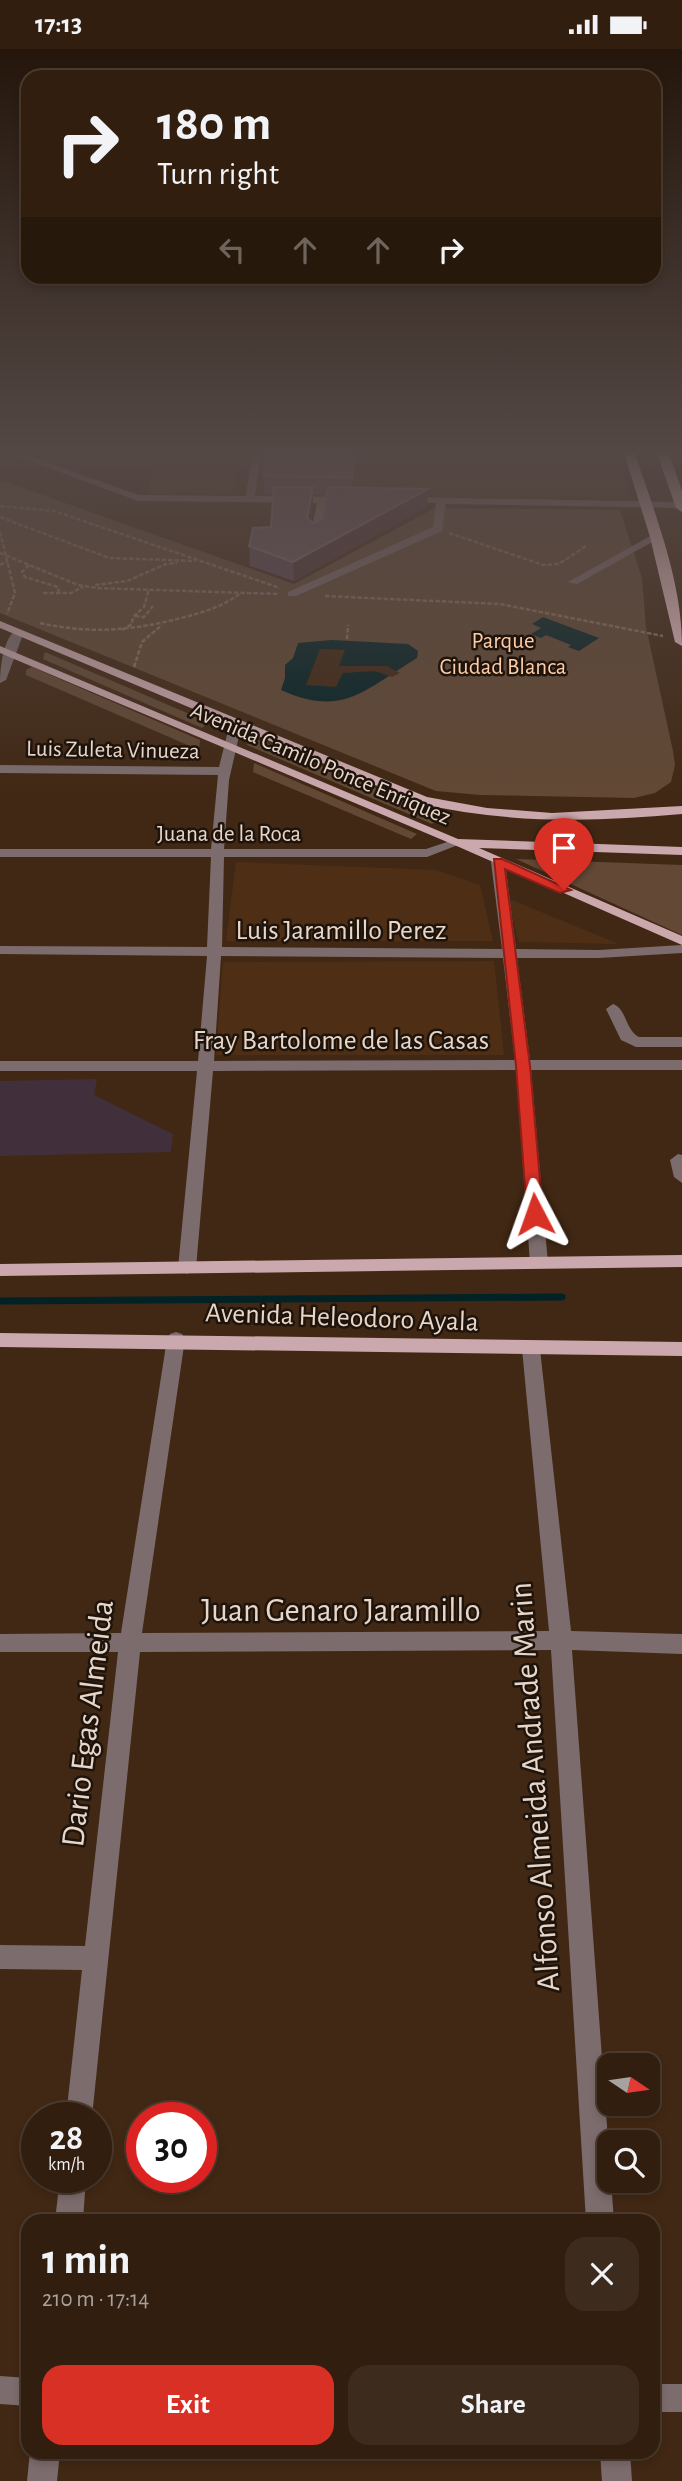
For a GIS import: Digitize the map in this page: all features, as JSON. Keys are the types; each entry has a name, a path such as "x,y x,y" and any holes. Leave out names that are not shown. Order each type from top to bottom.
{"highway":[{"path":"663,566 682,641"}],"main road":[{"name":"Avenida Camilo Ponce Enriquez","path":"3,620 18,632 422,800 463,811 573,816 682,810"},
{"name":"Avenida Camilo Ponce Enriquez","path":"4,651 456,843 682,851"},
{"path":"456,843 682,941"},
{"name":"Avenida Heleodoro Ayala","path":"0,1270 682,1261"},
{"name":"Avenida Heleodoro Ayala","path":"0,1340 176,1339 531,1349 682,1349"}],"street":[{"path":"292,594 351,566"},
{"path":"573,582 602,566"},
{"path":"0,680 4,651 18,632"},
{"path":"187,1268 214,953 216,854 225,771 236,723"},
{"name":"Luis Zuleta Vinueza","path":"0,769 225,771"},
{"name":"Juana de la Roca","path":"0,853 427,853 456,843"},
{"path":"498,862 523,1066 539,1263"},
{"name":"Luis Jaramillo Perez","path":"0,950 598,954 682,949"},
{"path":"613,1009 626,1037 636,1042 682,1042"},
{"name":"Fray Bartolome de las Casas","path":"0,1066 682,1065"},
{"path":"678,1160 682,1178"},
{"name":"Dario Egas Almeida","path":"81,2102 130,1641 176,1339"},
{"name":"Alfonso Almeida Andrade Marin","path":"531,1349 561,1640 600,2214"},
{"name":"Juan Genaro Jaramillo","path":"0,1643 561,1640 682,1644"},
{"path":"0,1957 96,1958"},
{"path":"70,2214 72,2193"},
{"path":"0,2391 21,2392"},
{"path":"660,2398 682,2398"},
{"path":"42,2481 44,2459"},
{"path":"615,2459 617,2481"}],"path":[{"path":"3,620 16,598 9,566"},
{"path":"28,566 22,572 25,577 58,587 59,593"},
{"path":"33,566 86,586 500,604 682,641"},
{"path":"43,593 71,593 86,586 127,581 158,566"},
{"path":"218,566 264,580 292,594"},
{"path":"118,632 132,624 134,616 145,607 149,589"},
{"path":"37,622 80,632 129,632 217,611 242,593"},
{"path":"134,616 144,617 153,606"},
{"path":"134,669 134,657 144,636 169,621"},
{"path":"347,639 348,625"}],"shaded area":[{"path":"236,862 436,870 480,885 493,941 226,941"},
{"path":"507,898 619,944 519,942"},
{"path":"494,961 504,1055 216,1055 223,962"},
{"path":"97,1079 94,1095 173,1134 171,1152 0,1156 0,1081"}],"green space":[{"name":"Parque Ciudad Blanca","path":"0,566 245,566 294,584 326,566 638,566 642,578 646,627 673,751 675,765 671,782 655,793 634,798 480,795 436,791 0,613"},
{"path":"45,652 208,722 202,728 43,659"},
{"path":"32,667 200,740 199,750 26,675 26,670"},
{"path":"256,739 443,816 432,824 247,745 249,740"},
{"path":"254,763 417,834 411,839 253,772"},
{"path":"516,859 682,865 682,935"}],"water":[{"path":"543,617 599,638 579,651 546,635 541,638 531,634 541,628 532,624"},
{"path":"332,640 408,644 418,651 417,658 367,690 337,701 302,698 281,690 285,665 293,658 298,643"}],"pier":[{"path":"320,649 345,650 339,666 387,666 400,673 392,677 375,671 343,673 336,687 306,685"}],"waterway":[{"path":"0,1301 562,1297"}],"route":[{"path":"535,1214 523,1066 498,862 564,890"}]}
